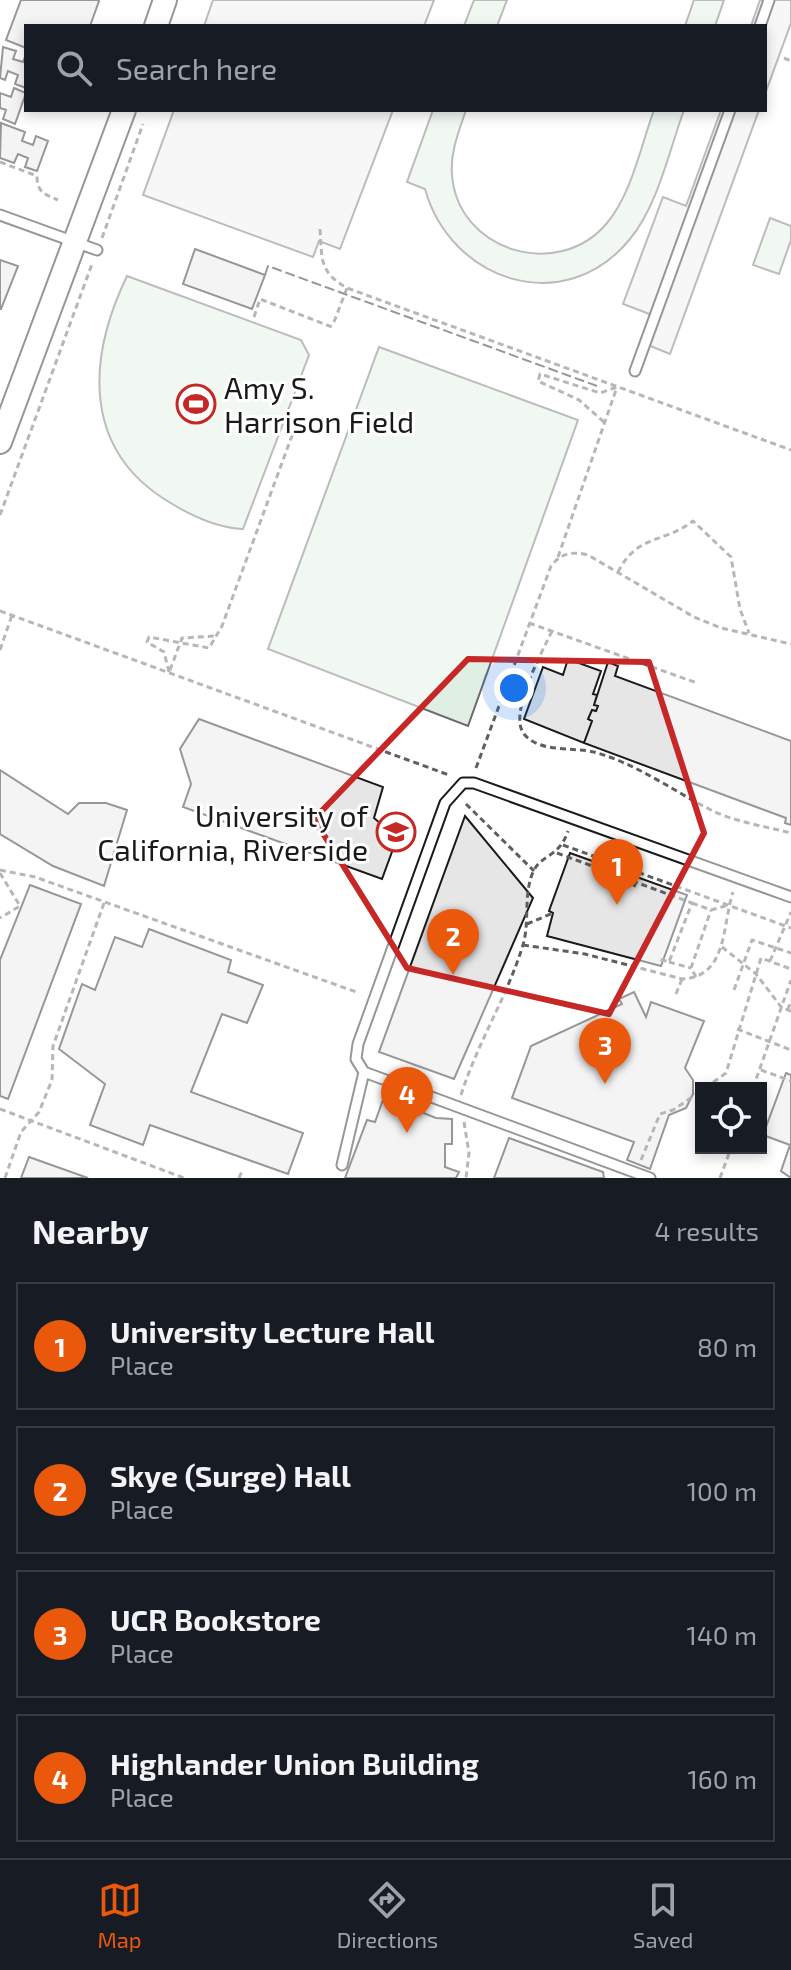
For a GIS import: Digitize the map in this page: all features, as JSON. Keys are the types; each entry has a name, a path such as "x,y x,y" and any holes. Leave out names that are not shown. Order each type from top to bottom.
{"street":[{"path":"157,24 165,0"},
{"path":"0,442 123,112"}],"lane":[{"path":"761,24 769,0"},
{"path":"635,371 729,112"},
{"path":"0,215 97,250"},
{"path":"650,1178 364,1072 356,1059 358,1044 445,803 463,783 512,795 791,897"},
{"path":"342,1165 364,1072"}],"path":[{"path":"784,58 791,61"},
{"path":"0,515 143,123"},
{"path":"0,162 37,176 42,194 58,200"},
{"path":"320,229 323,265 330,279 347,288 791,450"},
{"path":"334,322 347,288"},
{"path":"254,317 260,299 332,327"},
{"path":"604,422 579,400 538,381 540,374 600,393 617,387"},
{"path":"476,768 551,566 558,557 617,387"},
{"path":"169,672 164,652 147,642 149,637 207,650 222,626 297,422"},
{"path":"618,572 633,549 666,532 679,532 693,521 731,557 740,609 749,633"},
{"path":"558,557 575,552 618,572 694,617 791,644"},
{"path":"0,611 441,771 463,783"},
{"path":"0,650 12,615"},
{"path":"529,623 697,683"},
{"path":"552,631 526,690 520,712 521,727 528,738 548,746 595,752 709,809 791,833"},
{"path":"169,672 185,635 215,636"},
{"path":"466,804 534,871"},
{"path":"461,1095 523,945 527,924 526,897 534,871 539,863 557,853 568,832"},
{"path":"563,845 791,928"},
{"path":"557,853 637,880 711,910 729,905"},
{"path":"0,871 35,877 359,993"},
{"path":"0,871 20,906 0,918"},
{"path":"634,887 639,873"},
{"path":"523,945 585,954 682,979 696,979 713,966 727,930 733,892"},
{"path":"5,1178 21,1132 39,1112 52,1080 53,1046 104,903"},
{"path":"669,962 692,903"},
{"path":"696,979 691,968 711,910"},
{"path":"527,924 553,913"},
{"path":"770,961 790,913"},
{"path":"734,990 752,940 791,953"},
{"path":"721,947 756,974 782,1008 789,1011 791,1000"},
{"path":"713,1082 726,1073 761,958 791,969"},
{"path":"658,959 691,968"},
{"path":"676,994 682,979"},
{"path":"755,1082 791,980"},
{"path":"737,1029 791,1050"},
{"path":"760,1070 791,1081"},
{"path":"636,1173 660,1114 673,1110 695,1095"},
{"path":"0,1109 184,1178"},
{"path":"465,1124 469,1153 466,1178"},
{"path":"720,1178 729,1154"},
{"path":"239,1178 242,1171"}],"highlighted area":[{"path":"468,659 649,662 704,833 609,1014 407,968 314,819"}],"green space":[{"path":"474,0 507,0 498,24 465,24"},
{"path":"694,0 724,0 716,24 686,24"},
{"path":"432,112 465,112 454,150 452,175 458,202 472,223 491,239 514,250 538,254 563,251 587,241 616,211 653,112 683,112 662,177 640,225 604,264 574,278 543,283 513,279 484,267 459,247 439,221 425,189 407,182"},
{"path":"770,218 791,226 791,240 779,274 753,265"},
{"name":"Amy S. Harrison Field","path":"127,276 301,340 309,355 243,529 204,520 169,502 140,480 120,456 107,429 100,400 100,369 114,307"},
{"path":"379,347 578,420 468,726 268,649"}],"shaded area":[{"path":"213,0 434,0 425,24 205,24"},
{"path":"760,0 791,0 791,23 767,89 767,24 752,24"},
{"path":"173,112 392,112 340,249 319,241 313,257 143,195"},
{"path":"720,112 758,112 670,354 648,345 652,315 623,304 663,197 686,206"}],"building":[{"path":"21,0 99,1 91,24 24,24 24,47 6,40"},
{"path":"3,47 16,51 13,59 24,60 24,87 15,84 18,75 8,71 5,80 0,78"},
{"path":"14,88 24,92 15,124 3,119 6,110 0,108 0,93 11,97"},
{"path":"1,123 25,132 22,141 33,145 36,136 48,141 37,171 25,167 28,158 18,154 14,163 0,158"},
{"path":"195,249 265,275 252,309 183,284"},
{"path":"0,260 18,266 1,309 0,309"},
{"path":"568,659 601,671 593,694 597,695 594,705 598,706 588,719 592,721 584,743 524,719 543,667 563,675"},
{"path":"608,662 618,666 615,676 791,741 791,825 785,823 786,818 584,743 592,721 588,719 598,706 594,705"},
{"path":"199,719 383,787 374,818 397,838 382,879 183,807 191,784 180,749"},
{"path":"0,770 68,814 79,803 106,803 127,810 104,886 53,866 0,834"},
{"path":"465,816 533,898 454,1079 379,1052"},
{"path":"570,853 687,895 661,966 547,936 553,913 549,911"},
{"path":"30,885 81,904 8,1099 0,1096 0,960"},
{"path":"149,929 231,960 228,972 263,985 247,1023 222,1014 191,1092 303,1133 288,1174 150,1125 143,1145 90,1125 105,1084 59,1049 82,984 95,990 115,937 142,947"},
{"path":"634,992 646,1017 651,1002 704,1021 685,1068 693,1080 693,1094 686,1108 669,1115 650,1169 627,1160 634,1142 512,1098 531,1046 622,1004 619,999"},
{"path":"786,1073 791,1075 791,1178 781,1171 790,1145 767,1136 767,1124"},
{"path":"384,1097 436,1118 452,1119 452,1144 445,1144 445,1167 459,1172 456,1178 345,1178 367,1120 375,1122"},
{"path":"509,1138 603,1172 604,1178 494,1178"},
{"path":"29,1157 88,1178 21,1178"}],"fence":[{"path":"265,275 268,266 597,386"}],"place":[{"name":"Amy S. Harrison Field","path":"196,404"},
{"name":"University of California, Riverside","path":"396,832"},
{"name":"University Lecture Hall","path":"617,905"},
{"name":"Skye (Surge) Hall","path":"453,975"},
{"name":"UCR Bookstore","path":"605,1084"},
{"name":"Highlander Union Building","path":"407,1133"}]}
